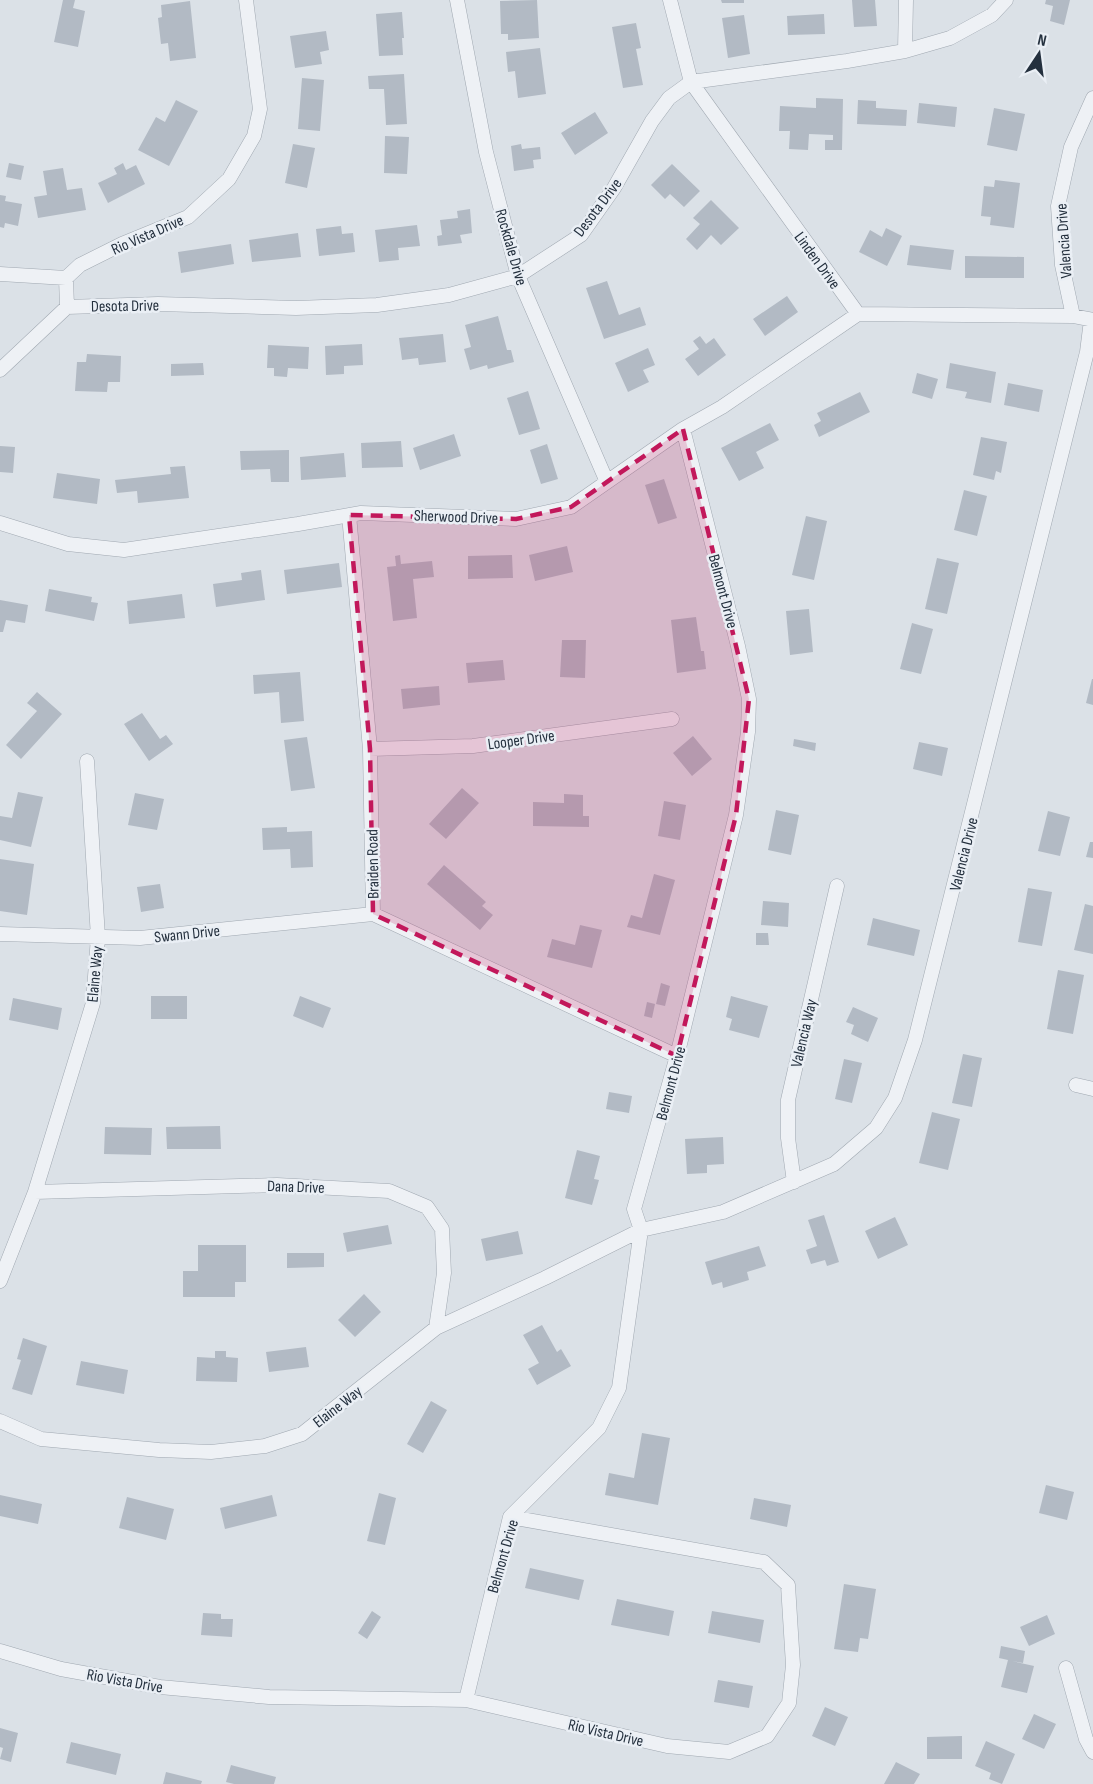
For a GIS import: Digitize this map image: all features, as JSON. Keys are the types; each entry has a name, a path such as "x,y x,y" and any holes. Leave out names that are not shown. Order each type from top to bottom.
{"street":[{"name":"Rio Vista Drive","path":"66,278 80,265 122,244 188,217 229,179 254,136 260,109 246,0"},
{"name":"Rockdale Drive","path":"457,0 486,152 518,276 607,482"},
{"name":"Linden Drive","path":"670,0 691,82 858,315"},
{"path":"905,51 906,0"},
{"name":"Desota Drive","path":"67,307 159,304 296,308 377,305 449,296 518,276 581,235 614,188 652,121 669,98 691,82 905,51 950,38 992,15 1006,0"},
{"name":"Valencia Drive","path":"1073,316 1062,265 1058,206 1071,147 1093,98"},
{"path":"0,274 66,278 67,307 0,370"},
{"path":"858,315 1073,316 1092,320"},
{"name":"Sherwood Drive","path":"0,523 68,544 123,550 361,513 516,519 571,507 682,429 722,407 858,315"},
{"name":"Valencia Drive","path":"641,1230 723,1212 834,1164 876,1128 895,1098 915,1040 1087,352 1092,320"},
{"name":"Belmont Drive","path":"466,1700 510,1517 599,1428 619,1388 641,1230 634,1209 677,1056 736,815 748,732 750,699 682,429"},
{"name":"Braiden Road","path":"349,515 369,749 373,914 677,1056"},
{"name":"Looper Drive","path":"369,749 473,746 672,718"},
{"name":"Elaine Way","path":"0,1281 35,1192 93,1003 98,937 87,761"},
{"name":"Valencia Way","path":"794,1182 788,1138 788,1100 837,886"},
{"name":"Swann Drive","path":"0,934 140,938 373,914"},
{"path":"1076,1085 1093,1089"},
{"name":"Dana Drive","path":"35,1192 278,1185 389,1191 427,1207 442,1229 444,1273 436,1328"},
{"name":"Elaine Way","path":"0,1421 41,1439 148,1449 211,1452 265,1446 302,1434 436,1328 545,1278 641,1230"},
{"name":"Rio Vista Drive","path":"0,1651 62,1669 160,1687 269,1697 466,1700 667,1746 729,1752 767,1736 789,1702 793,1665 788,1585 764,1562 510,1517"},
{"path":"1066,1668 1086,1738 1093,1752"}],"highlighted area":[{"path":"683,429 749,699 736,815 677,1056 373,914 370,749 349,515 516,519 571,507"}],"building":[{"path":"63,0 75,0 73,8 85,11 78,47 54,42"},
{"path":"537,0 539,38 508,40 508,34 501,34 500,1"},
{"path":"721,0 744,0 744,3 722,3"},
{"path":"852,0 875,0 877,26 854,27"},
{"path":"1046,0 1070,0 1064,25 1050,21 1053,6 1045,4"},
{"path":"190,1 196,58 170,61 168,43 161,44 158,18 162,17 161,5"},
{"path":"402,12 403,55 379,56 376,14"},
{"path":"824,14 825,34 788,35 787,16"},
{"path":"744,15 750,54 728,58 722,18"},
{"path":"636,23 641,48 636,49 643,85 623,88 612,27"},
{"path":"326,31 329,50 320,52 322,64 295,68 290,36"},
{"path":"540,48 546,94 518,98 515,71 508,72 506,52"},
{"path":"404,74 407,124 386,125 384,89 369,89 368,76"},
{"path":"302,78 324,80 320,131 298,129"},
{"path":"816,98 843,99 842,150 825,150 825,140 833,140 833,135 809,134 808,150 789,149 790,131 779,131 780,106 816,108"},
{"path":"176,100 198,111 169,166 138,150 156,117 165,122"},
{"path":"858,100 876,101 876,108 907,110 906,126 857,124"},
{"path":"919,103 957,107 955,127 917,123"},
{"path":"994,108 1025,114 1017,151 987,145"},
{"path":"595,112 608,133 575,155 561,133"},
{"path":"385,136 409,137 407,174 384,173"},
{"path":"293,144 315,148 307,188 285,183"},
{"path":"521,144 522,149 540,147 541,159 533,160 534,168 514,171 511,146"},
{"path":"9,163 24,166 21,180 6,177"},
{"path":"123,163 126,170 136,165 145,184 108,203 98,183 117,174 114,168"},
{"path":"672,164 700,191 684,207 670,194 665,199 651,185"},
{"path":"63,168 67,190 82,188 86,210 38,218 34,197 47,195 43,171"},
{"path":"995,180 1020,183 1014,228 990,225 991,217 981,216 984,186 994,187"},
{"path":"0,195 6,196 5,201 22,204 18,226 5,223 4,228 0,227"},
{"path":"711,200 739,228 721,245 711,235 697,250 686,239 700,224 693,218"},
{"path":"470,209 472,233 460,235 462,243 438,246 437,236 442,235 440,220 458,218 457,211"},
{"path":"417,225 420,246 398,248 399,260 379,262 375,230"},
{"path":"341,226 342,234 353,233 355,252 319,256 316,229"},
{"path":"886,228 902,236 887,266 859,252 870,230 882,237"},
{"path":"298,233 301,257 252,262 249,240"},
{"path":"231,244 234,264 181,273 178,252"},
{"path":"910,245 954,250 951,270 907,265"},
{"path":"965,256 1024,257 1024,278 965,278"},
{"path":"607,281 619,315 640,307 646,325 604,339 586,288"},
{"path":"787,296 798,312 765,336 753,319"},
{"path":"498,316 507,350 511,350 514,362 488,369 487,365 470,370 464,349 471,347 465,325"},
{"path":"443,334 446,362 419,365 418,358 402,360 399,338"},
{"path":"700,336 706,344 714,338 726,355 698,376 685,359 699,349 693,341"},
{"path":"362,344 363,365 344,366 344,374 326,375 325,346"},
{"path":"268,345 309,347 308,369 288,368 287,377 274,376 274,368 267,368"},
{"path":"648,348 655,365 643,370 649,382 628,392 615,363"},
{"path":"87,354 121,356 120,382 108,382 107,392 75,391 77,362 86,362"},
{"path":"203,363 204,375 171,376 171,364"},
{"path":"950,363 996,372 991,403 965,398 967,392 946,388"},
{"path":"917,373 938,379 932,399 912,393"},
{"path":"1008,383 1043,390 1039,412 1004,405"},
{"path":"528,391 540,429 519,435 507,398"},
{"path":"860,392 870,412 819,437 814,425 821,421 817,413"},
{"path":"770,423 779,440 756,452 764,468 739,481 721,448"},
{"path":"454,434 461,456 420,470 413,448"},
{"path":"981,437 1007,442 1001,473 996,471 994,480 973,475"},
{"path":"401,441 403,467 362,468 361,443"},
{"path":"547,444 558,479 541,484 530,450"},
{"path":"0,446 15,447 13,473 0,472"},
{"path":"289,450 289,482 271,482 270,469 241,470 240,451"},
{"path":"344,453 346,477 301,480 300,457"},
{"path":"185,466 189,498 138,503 137,491 117,493 115,480 171,474 170,467"},
{"path":"57,473 100,479 97,504 53,498"},
{"path":"664,479 677,518 658,524 645,485"},
{"path":"964,490 987,496 977,536 954,530"},
{"path":"806,516 827,521 814,580 792,575"},
{"path":"567,546 573,572 535,581 529,555"},
{"path":"400,555 401,564 432,561 434,577 413,579 417,618 393,621 387,567 396,566 395,556"},
{"path":"512,555 513,578 468,579 468,556"},
{"path":"937,558 959,563 947,614 925,609"},
{"path":"339,563 342,587 287,594 284,570"},
{"path":"261,570 265,600 216,607 213,584 242,580 241,573"},
{"path":"49,589 92,597 91,602 98,603 94,621 45,611"},
{"path":"182,594 185,618 129,624 127,601"},
{"path":"0,600 28,605 25,623 6,620 3,632 0,632"},
{"path":"809,609 813,652 790,655 786,611"},
{"path":"696,617 706,669 677,673 671,620"},
{"path":"912,623 933,629 921,674 900,669"},
{"path":"562,640 586,640 585,678 560,677"},
{"path":"503,660 505,680 468,683 466,663"},
{"path":"300,672 304,721 281,723 279,692 254,694 253,675"},
{"path":"1093,679 1093,705 1086,703"},
{"path":"439,686 440,705 403,709 401,689"},
{"path":"37,692 62,714 21,759 6,745 37,711 27,703"},
{"path":"142,713 160,739 166,735 173,744 149,761 124,724"},
{"path":"693,736 712,759 692,776 673,753"},
{"path":"307,737 315,788 291,791 284,740"},
{"path":"794,739 816,743 815,751 793,746"},
{"path":"919,742 948,748 942,776 913,769"},
{"path":"462,788 479,803 446,839 429,824"},
{"path":"18,792 43,797 31,847 0,840 0,816 12,818"},
{"path":"135,793 164,799 157,830 128,825"},
{"path":"564,794 583,795 583,816 589,816 589,827 533,826 533,802 564,803"},
{"path":"664,801 686,805 680,840 658,836"},
{"path":"776,810 799,815 791,855 768,850"},
{"path":"1048,811 1070,817 1060,856 1038,851"},
{"path":"287,827 287,832 312,831 313,867 291,868 290,849 263,850 262,828"},
{"path":"1090,842 1093,842 1093,858 1086,857"},
{"path":"0,859 34,864 27,915 0,911"},
{"path":"444,865 486,902 482,906 493,915 480,930 427,884"},
{"path":"654,874 675,880 660,935 627,927 631,915 642,918"},
{"path":"160,884 164,908 141,912 137,887"},
{"path":"1028,888 1052,892 1042,946 1018,942"},
{"path":"763,901 789,903 788,927 761,925"},
{"path":"1085,904 1093,906 1093,954 1074,950"},
{"path":"873,918 920,930 914,956 867,945"},
{"path":"580,925 602,930 592,968 547,957 552,939 575,945"},
{"path":"756,933 768,933 769,945 756,945"},
{"path":"1058,970 1084,975 1073,1034 1047,1029"},
{"path":"661,983 670,986 665,1006 656,1004"},
{"path":"151,996 187,996 187,1019 151,1019"},
{"path":"300,996 331,1008 323,1028 293,1016"},
{"path":"731,996 768,1006 759,1038 729,1030 732,1019 726,1017"},
{"path":"13,998 62,1008 58,1030 9,1020"},
{"path":"647,1002 655,1004 652,1018 644,1016"},
{"path":"853,1007 878,1018 868,1042 851,1034 854,1025 846,1022"},
{"path":"963,1054 982,1058 972,1107 952,1103"},
{"path":"844,1059 862,1063 852,1103 835,1099"},
{"path":"609,1092 632,1096 629,1113 606,1109"},
{"path":"932,1112 960,1119 948,1170 919,1163"},
{"path":"220,1126 221,1149 167,1149 166,1127"},
{"path":"105,1127 152,1128 151,1155 104,1154"},
{"path":"723,1137 724,1164 707,1165 707,1173 687,1174 685,1139"},
{"path":"577,1150 600,1156 594,1179 599,1180 592,1205 565,1198"},
{"path":"824,1215 839,1262 827,1266 825,1260 811,1264 806,1250 817,1246 808,1220"},
{"path":"895,1217 908,1245 878,1259 865,1231"},
{"path":"388,1225 392,1244 347,1252 343,1233"},
{"path":"518,1231 523,1254 486,1261 481,1239"},
{"path":"198,1245 246,1245 246,1282 235,1282 235,1297 183,1297 183,1271 198,1271"},
{"path":"759,1246 766,1266 747,1272 749,1280 723,1288 722,1282 712,1285 705,1262"},
{"path":"287,1253 324,1253 324,1267 287,1268"},
{"path":"364,1294 381,1312 355,1337 338,1320"},
{"path":"542,1325 557,1352 561,1349 571,1366 537,1385 528,1369 539,1363 523,1335"},
{"path":"23,1338 47,1346 32,1395 12,1389 21,1360 17,1359"},
{"path":"306,1347 309,1367 269,1372 266,1352"},
{"path":"215,1351 226,1351 226,1357 238,1358 237,1382 196,1381 197,1357 215,1358"},
{"path":"81,1361 128,1370 124,1394 76,1385"},
{"path":"431,1401 447,1410 423,1453 407,1444"},
{"path":"642,1433 670,1438 658,1505 605,1495 609,1473 634,1478"},
{"path":"1046,1485 1074,1492 1067,1520 1039,1513"},
{"path":"379,1493 396,1498 385,1545 367,1541"},
{"path":"0,1495 42,1504 38,1524 0,1516"},
{"path":"272,1495 277,1516 225,1529 220,1508"},
{"path":"127,1497 174,1509 166,1540 119,1528"},
{"path":"754,1498 791,1505 787,1527 750,1519"},
{"path":"530,1568 584,1580 579,1600 525,1588"},
{"path":"844,1584 876,1589 868,1639 860,1638 858,1652 834,1649"},
{"path":"617,1599 674,1611 669,1636 611,1625"},
{"path":"372,1611 381,1617 367,1639 358,1633"},
{"path":"712,1611 764,1620 760,1643 708,1633"},
{"path":"203,1613 221,1614 221,1619 233,1619 232,1637 201,1635"},
{"path":"1047,1615 1055,1634 1029,1646 1020,1627"},
{"path":"1001,1646 1025,1651 1023,1663 1012,1661 1034,1666 1027,1693 1001,1687 1008,1660 999,1658"},
{"path":"718,1680 753,1686 749,1708 714,1702"},
{"path":"825,1707 848,1717 835,1746 812,1736"},
{"path":"1034,1714 1056,1724 1044,1749 1022,1739"},
{"path":"0,1728 18,1733 11,1762 0,1759 3,1748 0,1747"},
{"path":"962,1736 962,1759 927,1759 927,1737"},
{"path":"986,1741 1015,1754 1002,1784 989,1779 991,1773 975,1766"},
{"path":"71,1742 121,1754 116,1775 66,1763"},
{"path":"896,1762 920,1774 914,1784 884,1784"},
{"path":"231,1765 276,1777 274,1784 226,1782"},
{"path":"166,1772 202,1781 201,1784 163,1784"}]}
